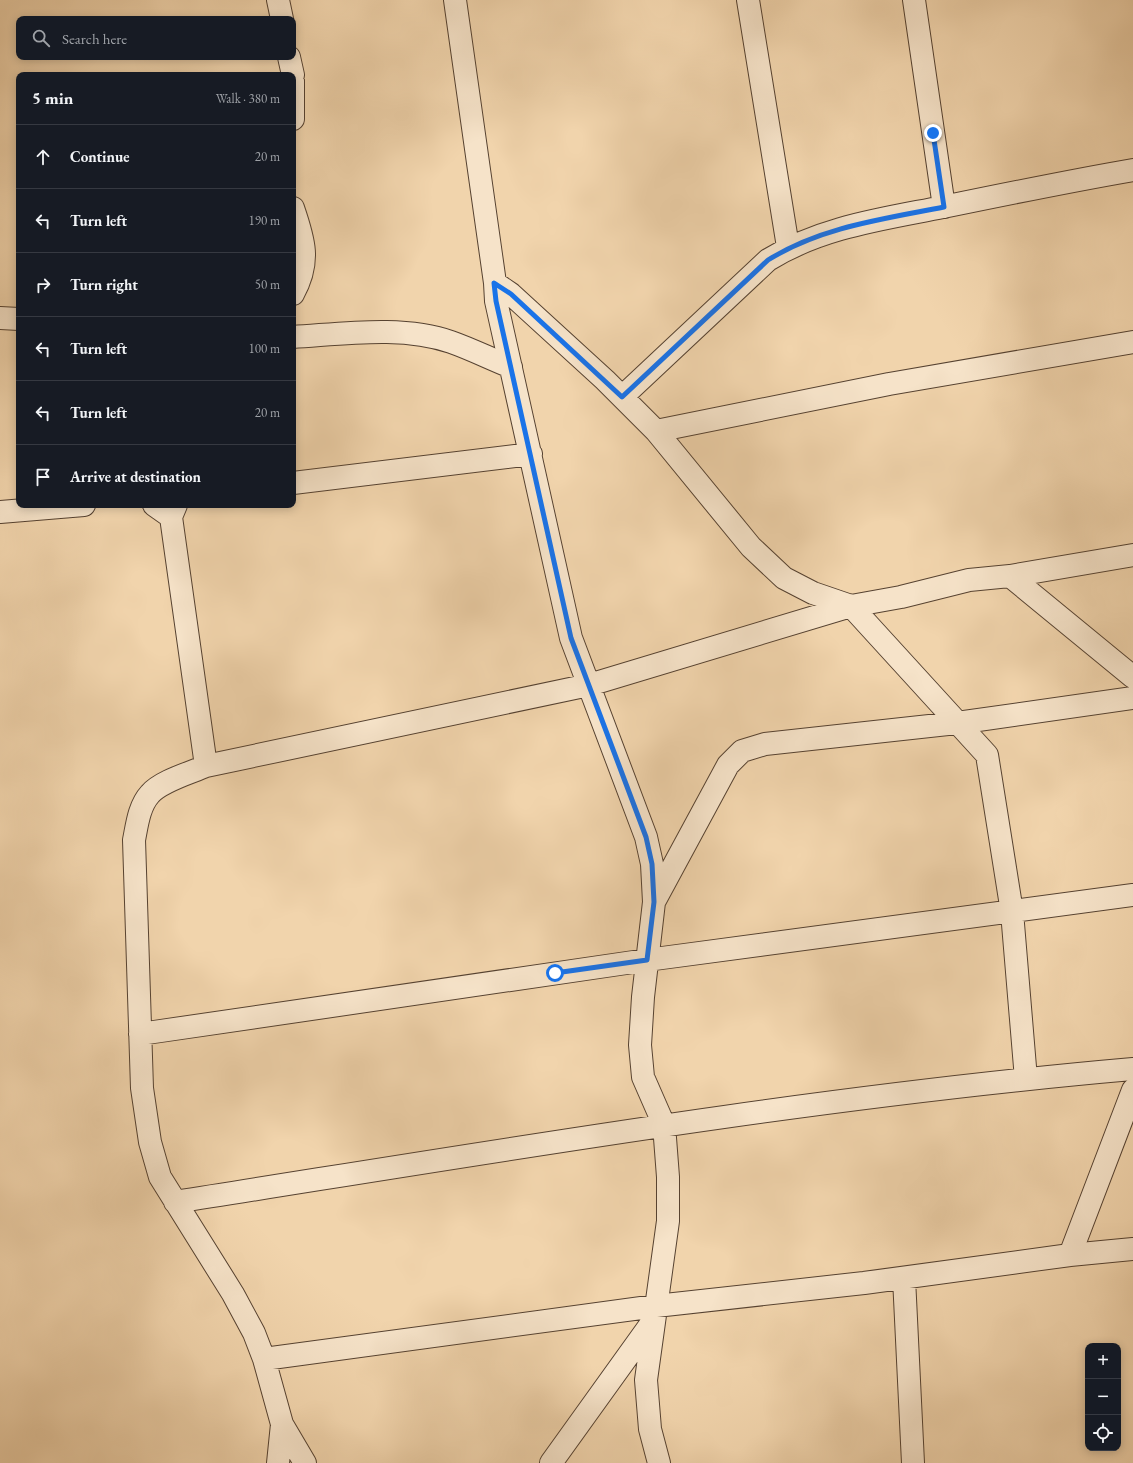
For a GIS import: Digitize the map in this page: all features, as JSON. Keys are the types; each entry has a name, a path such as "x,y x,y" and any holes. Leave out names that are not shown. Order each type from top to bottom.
{"street":[{"path":"278,0 281,16"},
{"path":"455,0 496,301 571,638 646,837 652,864 654,902 647,960 640,1045 643,1077 664,1125 668,1177 668,1221 646,1380 650,1429 659,1463"},
{"path":"748,0 788,247"},
{"path":"914,0 944,207"},
{"path":"290,60 292,72"},
{"path":"622,397 768,260 788,247 839,228 1133,170"},
{"path":"296,216 302,232 305,263 296,286"},
{"path":"494,283 511,294 622,397 656,431 750,547 784,578 813,593 852,606 987,755 1012,912 1026,1078"},
{"path":"0,318 16,319"},
{"path":"296,337 372,332 417,335 450,342 511,367"},
{"path":"656,431 889,384 1133,342"},
{"path":"296,483 531,454"},
{"path":"0,512 48,508"},
{"path":"167,509 206,766"},
{"path":"305,1463 282,1424 264,1359 254,1333 233,1294 160,1177 150,1142 142,1088 134,840 140,812 150,794 160,786 206,766 589,685 852,606 901,597 970,580 1010,576 1133,555"},
{"path":"1010,576 1133,677"},
{"path":"654,902 728,765 742,751 765,744 957,723 1133,698"},
{"path":"140,1034 647,960 1133,895"},
{"path":"175,1202 664,1125 1026,1078 1133,1069"},
{"path":"1070,1255 1133,1090"},
{"path":"264,1359 655,1312 1070,1255 1133,1249"},
{"path":"904,1278 913,1463"},
{"path":"551,1463 655,1312"},
{"path":"278,1463 282,1424"}],"route":[{"path":"555,973 647,960 654,902 652,864 646,837 571,638 496,301 494,283 511,294 622,397 768,260 788,247 839,228 944,207 933,133"}]}
